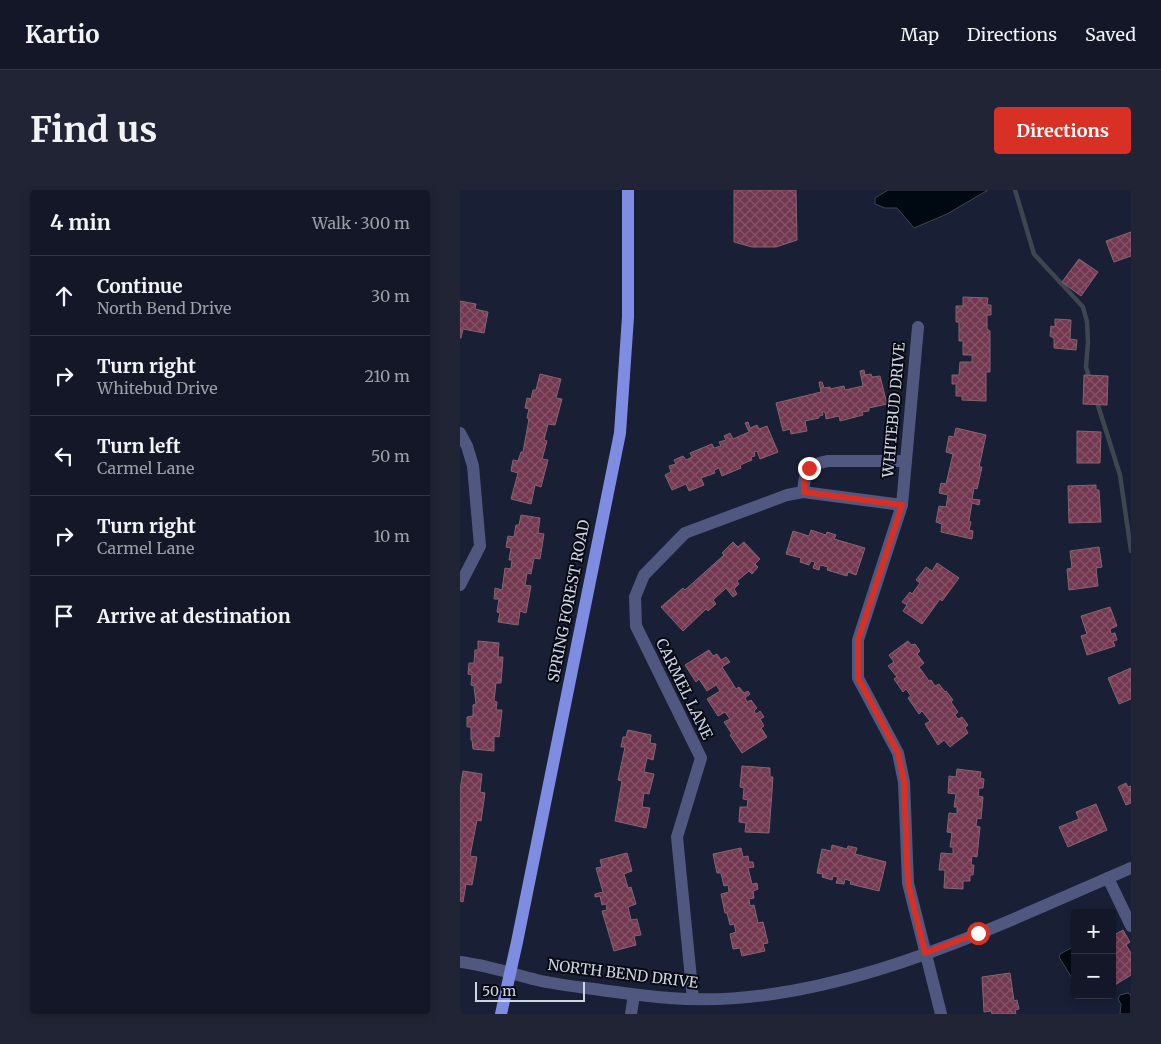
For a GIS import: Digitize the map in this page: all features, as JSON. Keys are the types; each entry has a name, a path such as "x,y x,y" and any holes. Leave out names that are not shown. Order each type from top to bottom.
{"main road":[{"name":"SPRING FOREST ROAD","path":"500,1014 620,433 628,316 628,190"}],"street":[{"name":"WHITEBUD DRIVE","path":"918,327 902,505 858,640 858,678 898,753 904,782 908,883 941,1014"},
{"path":"460,433 467,446 473,466 480,546 460,585"},
{"path":"804,492 804,478 809,468 818,463 828,461 906,462"},
{"name":"CARMEL LANE","path":"694,999 677,837 700,758 636,626 635,597 644,574 685,533 787,495 804,492 902,505"},
{"name":"NORTH BEND DRIVE","path":"460,962 510,972 546,982 634,994 694,999 750,996 792,991 876,971 978,933 1131,868"},
{"path":"1108,878 1131,926"},
{"path":"631,1014 634,994"}],"shaded area":[{"path":"888,190 988,190 947,214 914,228 897,208 885,208 875,204 875,198"},
{"path":"1071,948 1071,976 1059,957 1060,954"},
{"path":"1128,993 1131,995 1131,1014 1120,1014 1121,1004 1118,999 1120,995"}],"building":[{"path":"734,190 796,190 797,240 776,247 752,247 734,242"},
{"path":"1131,232 1131,256 1114,262 1106,241"},
{"path":"1079,259 1098,272 1081,296 1062,282"},
{"path":"963,297 988,298 987,305 991,305 991,315 987,315 987,329 990,331 990,372 986,372 986,401 962,400 962,396 956,396 956,384 952,384 952,375 959,375 960,362 972,362 972,355 963,355 963,341 959,341 959,322 956,322 956,306 963,306"},
{"path":"460,301 476,304 475,309 488,312 484,333 463,329 460,338"},
{"path":"1055,319 1071,320 1070,339 1077,340 1076,350 1054,348 1054,338 1050,336 1051,326 1055,327"},
{"path":"864,370 865,375 871,374 872,377 880,376 887,404 869,408 869,411 862,412 863,415 840,421 839,416 826,419 825,412 822,412 823,415 819,416 819,418 805,421 807,431 791,434 790,429 783,431 776,403 821,392 819,382 822,382 824,388 830,387 830,389 844,386 845,390 863,386 860,371"},
{"path":"540,374 561,379 556,398 562,399 555,425 548,424 544,440 547,441 542,459 548,460 541,487 535,485 531,504 511,499 518,473 511,471 513,460 518,461 521,452 523,452 529,419 527,418 529,409 525,408 527,398 531,399 533,390 536,390"},
{"path":"1084,375 1108,376 1107,405 1083,404"},
{"path":"748,422 750,428 757,425 759,429 767,426 778,452 760,459 757,451 754,452 755,456 751,457 752,460 740,465 741,468 722,476 719,468 714,470 715,473 701,478 704,485 689,491 686,484 672,490 665,475 671,472 669,466 676,464 674,460 683,456 686,460 692,457 690,453 712,444 714,448 721,446 719,442 726,440 724,436 730,433 733,439 749,432 745,423"},
{"path":"956,428 986,435 979,467 982,467 977,489 974,488 972,499 980,500 979,505 972,503 969,521 971,522 969,530 973,531 972,539 941,532 942,524 936,522 939,506 946,507 948,495 939,493 941,483 946,484 953,454 946,452 949,436 954,437"},
{"path":"1077,431 1101,432 1100,463 1077,463"},
{"path":"1096,485 1096,490 1099,490 1101,522 1069,523 1068,486"},
{"path":"521,515 540,518 538,533 544,534 540,559 534,558 531,574 527,573 525,585 531,586 526,613 520,611 518,625 498,622 500,613 497,612 499,599 494,599 495,588 502,590 505,568 511,569 512,560 509,560 511,548 506,547 508,536 514,537 516,525 519,525"},
{"path":"811,530 826,535 827,532 836,535 834,539 865,548 856,575 848,572 847,576 827,570 828,567 820,565 819,570 813,568 815,562 811,561 809,565 800,562 801,558 786,554 793,531 809,536"},
{"path":"733,542 738,547 744,542 760,559 755,564 758,567 752,574 749,571 737,581 739,584 734,589 737,594 733,597 726,588 713,600 716,604 708,611 706,609 683,631 661,607 683,588 685,590 724,555 722,553"},
{"path":"1099,547 1102,567 1096,568 1098,586 1069,590 1067,569 1072,568 1070,551"},
{"path":"937,563 959,578 942,601 940,599 922,624 903,611 907,605 902,602 910,592 912,594 920,583 916,580 926,567 932,571"},
{"path":"1110,607 1117,626 1110,629 1111,634 1115,633 1117,640 1113,641 1115,646 1087,655 1081,636 1087,634 1081,616"},
{"path":"478,641 499,643 498,657 503,657 501,683 496,683 494,701 497,702 496,710 502,710 499,737 494,736 494,751 473,749 471,727 467,727 467,717 473,716 473,705 476,704 474,686 471,685 472,675 468,674 469,663 474,663 475,650 478,650"},
{"path":"908,641 911,645 915,644 920,651 917,654 924,663 919,667 929,681 931,680 935,686 939,684 946,691 953,700 951,702 958,712 955,715 958,719 962,717 968,725 965,728 968,733 950,747 944,740 938,745 925,724 930,721 922,711 919,714 908,698 911,696 906,689 903,692 894,679 897,677 888,666 894,662 889,655"},
{"path":"709,650 713,656 717,654 721,660 726,657 730,662 722,667 736,689 739,687 744,693 748,691 750,694 745,698 747,702 751,700 757,708 754,711 756,714 760,711 764,717 760,719 764,726 761,728 767,737 742,753 724,722 730,719 725,712 718,716 707,699 720,691 716,685 707,691 699,679 696,682 685,665"},
{"path":"1131,668 1131,699 1119,704 1108,678"},
{"path":"628,730 651,735 650,743 656,744 653,760 647,758 644,772 654,774 649,794 644,793 642,807 650,808 646,828 615,821 622,781 618,780 625,747 621,747 623,737 626,737"},
{"path":"742,766 770,768 770,777 773,777 769,833 745,832 746,823 739,822 740,807 747,807 748,800 743,799 744,788 740,787"},
{"path":"957,769 981,772 980,778 984,779 983,788 979,788 978,796 983,797 981,819 977,818 976,826 980,827 977,857 972,856 971,865 974,865 973,875 970,875 970,881 963,881 963,889 944,888 945,870 939,870 941,853 953,854 953,847 950,847 952,833 947,832 949,813 957,814 957,807 954,807 956,794 948,793 949,776 956,777"},
{"path":"463,771 482,774 480,792 485,793 481,821 477,820 470,856 477,857 472,885 466,884 463,902 460,901 460,790"},
{"path":"1126,783 1128,787 1131,786 1131,803 1126,805 1118,787"},
{"path":"1096,804 1107,830 1068,847 1059,827 1079,819 1076,812"},
{"path":"832,845 847,849 848,846 857,848 855,854 886,862 879,891 850,884 851,881 845,879 844,884 836,883 838,877 833,876 832,880 822,877 823,874 817,873 822,849 831,851"},
{"path":"741,848 743,857 748,856 749,862 753,862 754,867 748,868 752,884 757,883 758,889 753,891 754,898 749,899 750,906 754,905 758,923 763,922 768,943 763,944 765,951 742,956 740,948 733,949 730,934 736,932 734,924 730,925 727,913 725,913 721,894 729,892 728,885 724,886 721,873 717,873 713,854"},
{"path":"627,853 632,871 624,874 628,888 631,887 636,904 628,907 631,920 637,919 641,935 634,936 636,945 614,951 602,911 607,910 606,904 602,905 600,896 595,897 595,894 603,892 596,868 602,867 600,860"},
{"path":"1123,930 1130,942 1126,945 1131,953 1131,975 1116,984 1116,954 1116,934"},
{"path":"1010,973 1014,1001 1017,1000 1019,1009 1015,1010 1016,1014 984,1012 982,977"}],"waterway":[{"path":"1015,190 1034,254 1083,307 1087,322 1086,367 1090,380"},
{"path":"1096,399 1120,475 1131,551"}],"route":[{"path":"809,468 804,478 804,492 902,505 858,640 858,678 898,753 904,782 908,883 925,953 978,933"}]}
